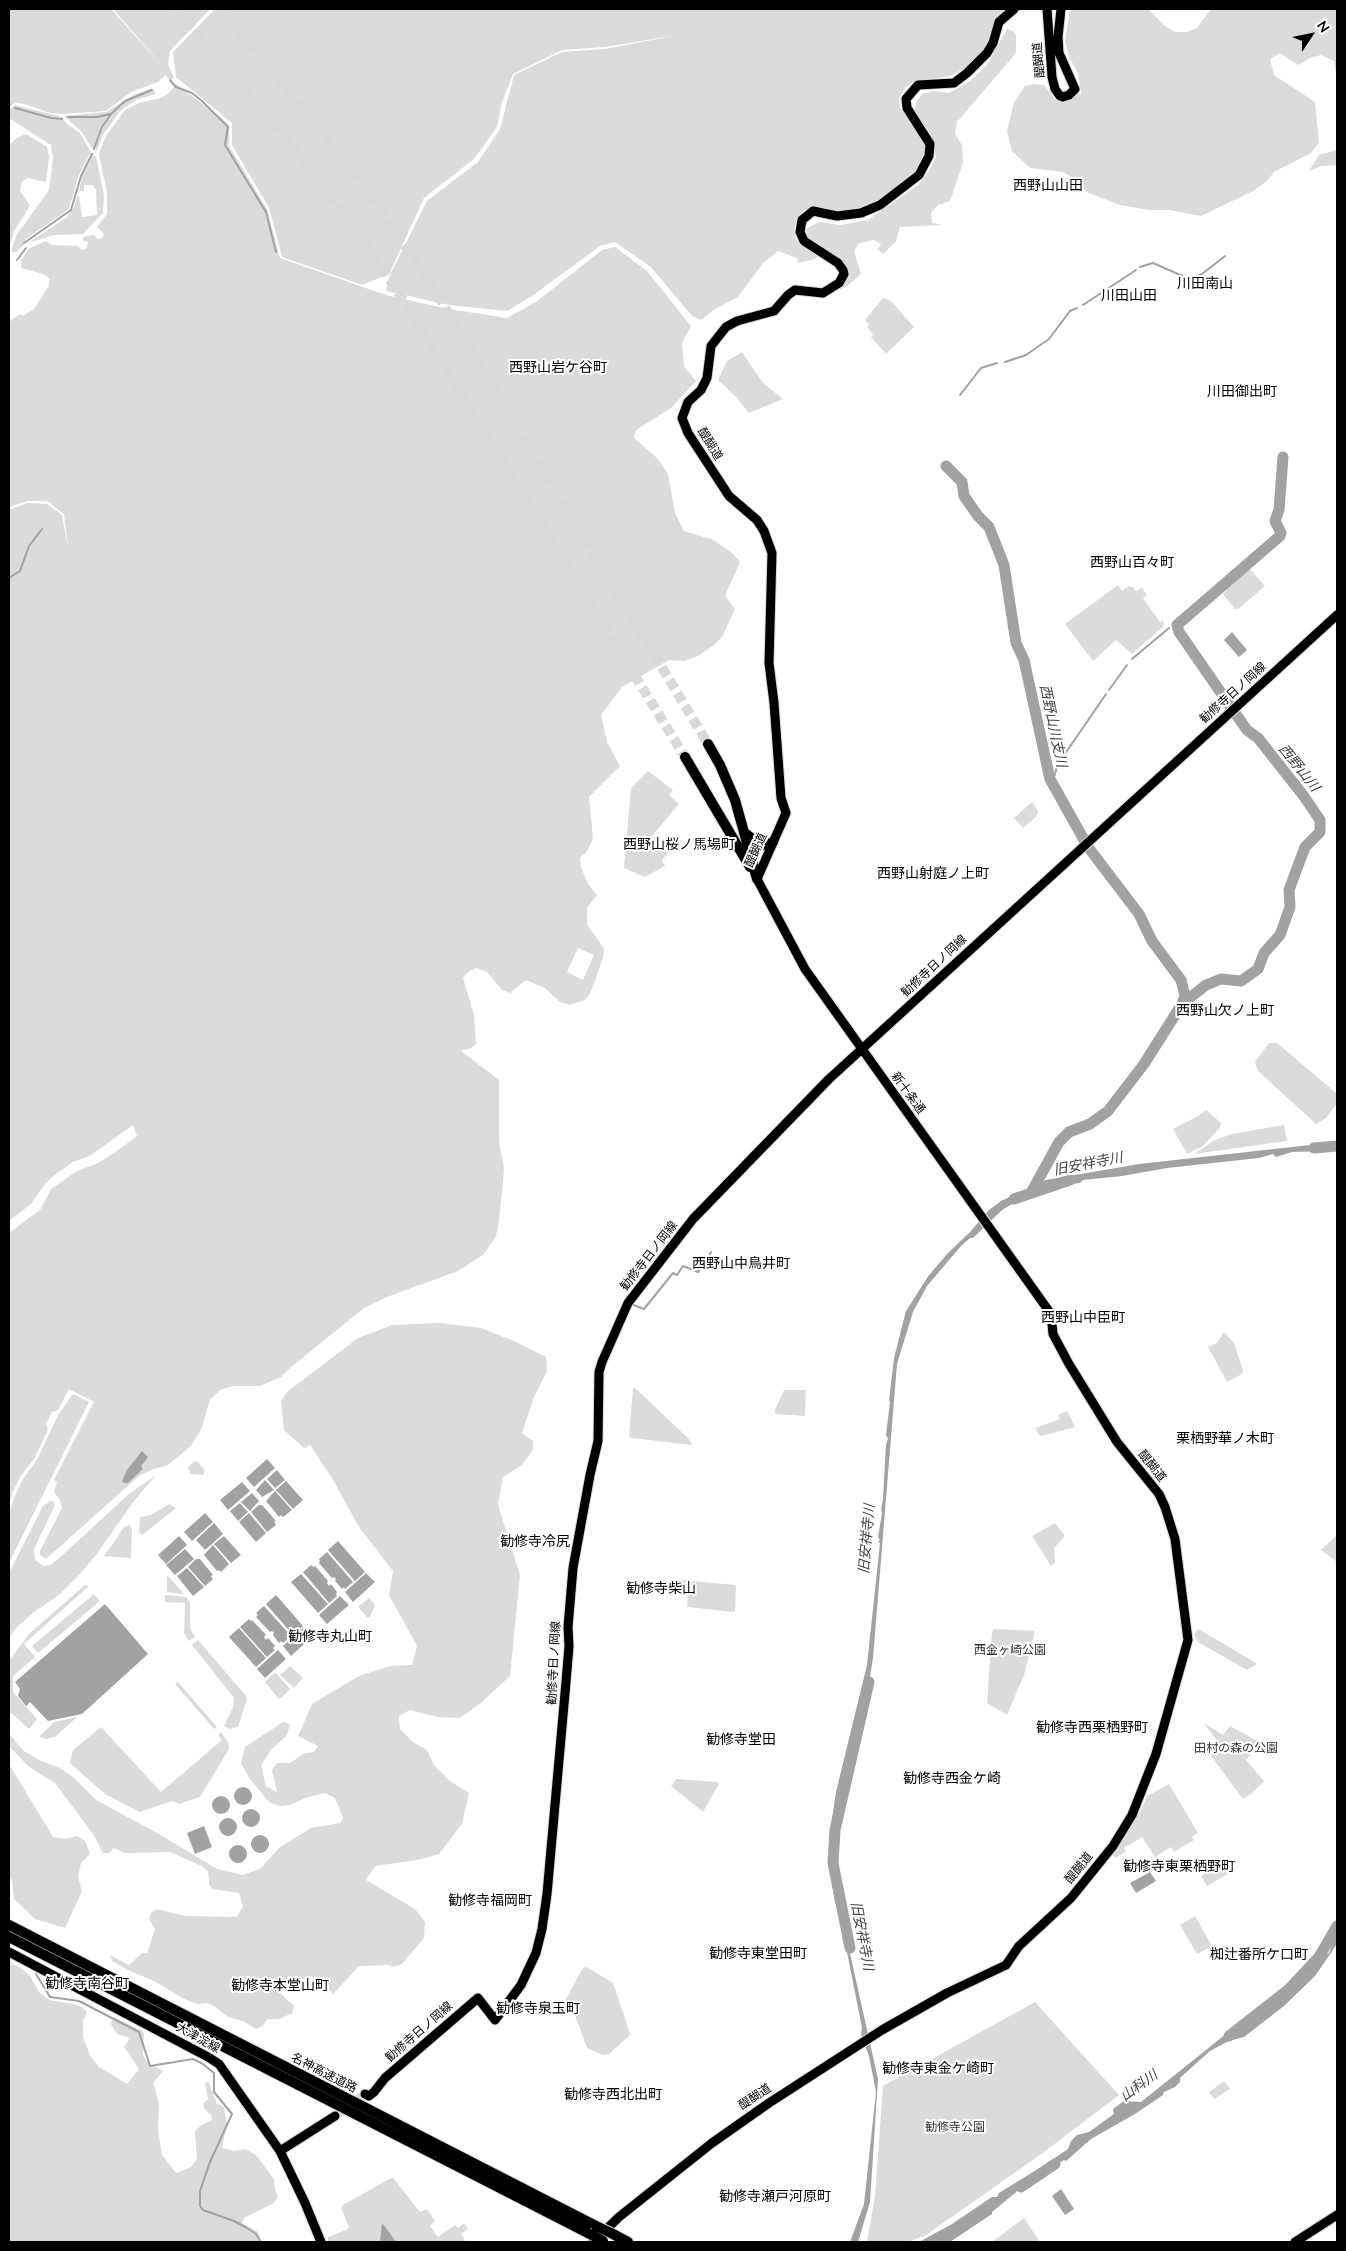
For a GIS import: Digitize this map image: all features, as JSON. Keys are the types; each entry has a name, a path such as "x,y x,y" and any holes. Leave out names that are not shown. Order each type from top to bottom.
{"highway":[{"path":"708,744 728,783 745,833 757,879"},
{"path":"685,757 757,879"},
{"path":"745,833 759,844 766,845 773,842"},
{"name":"名神高速道路","path":"9,1925 408,2130 599,2236"},
{"name":"名神高速道路","path":"9,1937 402,2139 599,2236 628,2242"}],"main road":[{"name":"醍醐道","path":"757,879 786,813 780,798 774,703 769,663 772,553 764,531 756,520 733,500 718,481 683,424 682,414 688,402 705,384 711,346 726,327 737,321 774,311 795,290 823,293 838,283 844,274 843,270 838,264 804,241 800,232 802,220 813,211 837,216 860,213 880,205 919,175 929,156 930,144 907,108 906,99 918,85 954,83 967,73 987,53 993,43 999,22 1014,9"},
{"name":"醍醐道","path":"1047,9 1052,77 1055,89 1063,97 1069,95 1075,88 1059,53 1058,37 1061,9"},
{"name":"勧修寺日ノ岡線","path":"365,2094 369,2096 374,2092 385,2078 478,1998 495,2020 521,1985 536,1953 542,1930 547,1894 569,1646 568,1627 573,1568 598,1440 599,1372 628,1303 693,1219 748,1165 782,1125 861,1049 1337,614"},
{"name":"新十条通","path":"757,879 804,969 1050,1314"},
{"name":"醍醐道","path":"599,2236 619,2217 712,2143 769,2103 860,2044 947,1993 1006,1965 1018,1946 1071,1898 1089,1877 1132,1815 1156,1754 1188,1640 1175,1539 1159,1494 1117,1442 1069,1364 1053,1334 1050,1314"},
{"name":"大津淀線","path":"9,1952 219,2064 280,2151 312,2217 321,2242"},
{"path":"280,2151 334,2116"},
{"path":"1295,2242 1337,2215"}],"green space":[{"path":"9,9 111,9 167,71 113,9 210,9 170,51 168,64 174,78 170,80 165,75 158,82 131,92 106,111 63,114 50,113 25,104 15,103 9,107"},
{"path":"215,9 1006,9 994,20 989,41 972,64 951,76 915,81 906,87 899,98 900,108 915,127 926,149 922,163 916,172 906,182 868,208 838,214 812,207 803,211 797,219 794,228 796,239 818,256 815,259 798,263 797,258 778,251 763,263 738,297 715,309 701,320 692,316 651,267 615,242 600,246 532,296 507,311 449,305 386,291 390,275 427,201 478,162 500,129 514,75 562,52 605,49 678,35 605,47 562,50 513,74 502,102 497,127 474,159 424,198 389,274 362,285 282,257 269,208 232,145 232,123 176,77 173,52"},
{"path":"1070,9 1148,9 1165,26 1175,32 1187,32 1197,28 1211,9 1337,9 1337,80 1334,61 1321,55 1310,58 1298,65 1280,53 1270,59 1274,75 1315,102 1319,143 1311,153 1274,172 1267,181 1253,191 1201,216 1169,210 1149,210 1120,205 1086,192 1075,179 1063,172 1030,168 1012,151 1007,131 1014,102 1025,86 1033,84 1044,85 1056,100 1065,103 1081,93 1078,73 1069,57 1065,42"},
{"path":"1007,29 1013,31 1016,36 1016,53 957,122 955,134 962,145 963,163 950,201 938,205 931,213 932,223 942,225 900,227 896,241 883,254 877,249 881,244 874,240 859,243 854,251 861,274 846,287 830,293 841,283 838,260 808,237 806,229 819,222 840,225 868,220 918,185 936,157 931,134 915,112 916,103 922,94 933,91 949,93 970,81 987,65"},
{"path":"176,84 229,124 229,146 267,209 280,258 386,295 449,309 507,318 536,302 602,250 615,247 647,271 691,326 682,343 684,366 696,381 671,408 636,430 634,438 657,458 668,474 675,513 684,531 714,540 732,553 740,562 725,596 735,609 722,637 698,656 685,661 669,660 622,687 601,715 607,742 620,766 589,797 593,838 588,850 580,858 581,867 588,884 597,895 587,908 587,924 604,949 603,958 590,994 585,1000 569,1005 560,1002 545,988 526,980 510,993 502,990 487,972 476,968 468,972 463,978 474,1015 476,1044 471,1048 461,1051 499,1080 499,1142 504,1168 498,1228 495,1238 483,1255 458,1271 387,1297 364,1308 281,1377 260,1386 233,1386 220,1390 210,1400 201,1430 191,1446 168,1465 139,1476 46,1559 40,1555 40,1551 62,1508 60,1500 54,1492 57,1482 54,1480 94,1402 69,1389 58,1410 52,1412 46,1424 48,1430 34,1459 20,1477 9,1506 9,1233 40,1210 51,1189 77,1171 96,1164 114,1153 137,1136 133,1125 90,1156 73,1162 46,1183 31,1204 9,1221 9,510 27,503 47,504 62,515 68,548 64,514 47,501 28,501 9,507 9,322 20,314 23,316 34,309 49,285 50,279 43,274 21,268 21,261 28,249 46,241 52,245 78,246 82,250 87,248 88,242 82,240 84,237 94,235 97,239 102,238 104,234 97,227 107,214 107,193 99,154 106,136 125,110 139,103 161,98 170,92","holes":["578,948 594,955 583,980 567,972"]},
{"path":"152,88 156,94 138,99 120,111 103,135 96,152 95,149 103,128 112,113 102,126 93,150 81,131 64,116 106,112 133,95"},
{"path":"15,105 62,117 66,123 80,133 91,152 79,175 69,209 26,239 24,245 16,252 11,252 17,234 49,190 53,158 51,145 9,118 9,110"},
{"path":"26,134 47,147 49,157 46,182 28,178 22,181 20,191 30,206 14,231 9,247 9,146 15,139"},
{"path":"1337,150 1337,165 1321,166 1309,171 1319,155"},
{"path":"93,155 96,157 104,195 103,213 83,234 54,235 28,243 66,218 75,205 77,196 79,196 82,217 97,215 96,190 93,185 84,185 84,191 79,191 82,177"},
{"path":"883,298 891,301 914,327 886,354 871,337 873,335 867,327 869,324 865,320"},
{"path":"742,352 763,383 783,399 749,413 737,398 718,380 727,361"},
{"path":"1248,567 1265,586 1238,609 1235,609 1223,594 1227,590 1224,586"},
{"path":"1118,585 1122,591 1129,586 1133,587 1136,591 1142,588 1147,595 1143,598 1160,622 1163,620 1164,626 1132,654 1116,640 1093,661 1065,624"},
{"path":"648,771 673,790 669,795 679,804 646,843 654,851 671,849 662,860 665,866 645,877 624,868 631,788"},
{"path":"1032,802 1038,811 1037,816 1023,828 1014,818"},
{"path":"1269,1043 1277,1043 1336,1093 1336,1105 1326,1118 1316,1124 1258,1071 1255,1062"},
{"path":"1206,1110 1221,1123 1219,1129 1203,1146 1187,1154 1173,1129"},
{"path":"1284,1125 1287,1141 1194,1154 1215,1140 1232,1134"},
{"path":"440,1323 481,1328 514,1341 546,1357 547,1371 534,1397 522,1433 533,1441 533,1450 522,1465 503,1477 498,1505 520,1575 510,1676 482,1702 460,1718 438,1717 410,1710 399,1716 400,1729 413,1742 427,1750 434,1765 450,1781 469,1793 462,1824 439,1854 418,1860 375,1866 366,1880 415,1909 425,1922 424,1938 402,1964 392,1967 390,1965 359,1966 333,1994 320,1979 309,1976 295,1984 279,1986 277,1990 294,2006 292,2013 280,2019 267,2019 263,2026 256,2029 243,2021 228,2017 207,2003 197,2004 182,1998 156,1982 112,1961 110,1955 129,1965 142,1953 147,1953 155,1929 149,1919 151,1913 156,1909 186,1916 237,1917 243,1906 239,1893 212,1889 209,1884 208,1871 202,1866 170,1852 125,1853 114,1848 109,1853 103,1853 93,1834 55,1783 28,1766 10,1747 9,1734 24,1751 41,1761 60,1768 73,1777 96,1800 159,1834 217,1869 243,1875 260,1869 280,1847 311,1828 340,1823 343,1818 335,1798 325,1793 308,1797 290,1805 279,1806 269,1802 250,1779 241,1763 245,1747 283,1722 290,1724 287,1735 271,1750 261,1765 266,1786 277,1792 272,1770 277,1763 290,1763 303,1754 314,1752 318,1746 298,1736 312,1704 359,1676 390,1666 412,1665 417,1646 389,1595 393,1571 359,1527 332,1478 310,1445 304,1448 284,1430 281,1401 287,1392 358,1338 392,1325"},
{"path":"1224,1332 1234,1343 1243,1370 1242,1374 1227,1382 1208,1347 1217,1343"},
{"path":"633,1388 689,1439 692,1445 631,1438 629,1436"},
{"path":"784,1390 806,1390 805,1416 776,1414 774,1412"},
{"path":"73,1394 89,1402 9,1563 9,1515 14,1498 23,1479 38,1458 58,1415"},
{"path":"1067,1411 1075,1427 1041,1436 1038,1434 1036,1428 1060,1419 1058,1415"},
{"path":"194,1461 198,1462 205,1470 203,1475 191,1474 188,1468"},
{"path":"156,1475 134,1501 96,1555 80,1574 60,1594 33,1613 15,1629 9,1639 9,1573 43,1506 50,1501 53,1501 55,1505 34,1549 35,1560 43,1566 50,1565 57,1560 130,1493"},
{"path":"169,1504 176,1508 142,1535 139,1532 140,1517 151,1515"},
{"path":"1055,1523 1065,1536 1054,1548 1055,1563 1051,1566 1032,1536"},
{"path":"130,1525 132,1530 131,1558 104,1556 125,1526"},
{"path":"1337,1535 1337,1562 1321,1550"},
{"path":"167,1575 184,1594 167,1592"},
{"path":"680,1580 736,1585 735,1611 687,1607 688,1594 680,1593"},
{"path":"85,1585 89,1586 24,1644 35,1657 13,1676 13,1692 37,1719 29,1729 9,1711 9,1661 30,1633"},
{"path":"94,1594 100,1601 38,1653 32,1646"},
{"path":"165,1595 186,1597 190,1602 190,1628 195,1637 189,1641 184,1633 185,1603 165,1602"},
{"path":"369,1598 375,1605 370,1617 367,1617 358,1607"},
{"name":"西金ヶ崎公園","path":"994,1629 1035,1631 1024,1675 1007,1715 987,1703 992,1632"},
{"path":"1198,1629 1257,1664 1247,1670 1198,1642 1194,1634"},
{"path":"198,1640 246,1696 247,1699 238,1727 229,1729 224,1726 233,1707 234,1698 192,1645"},
{"path":"290,1666 303,1678 294,1688 280,1675"},
{"path":"275,1672 290,1689 279,1699 265,1682"},
{"path":"178,1682 217,1727 214,1729 175,1684"},
{"path":"77,1717 55,1737 46,1739 39,1737 54,1722"},
{"name":"田村の森の公園","path":"1204,1723 1223,1735 1230,1726 1261,1743 1246,1760 1264,1781 1243,1799 1211,1756 1211,1753 1221,1746"},
{"path":"101,1727 161,1792 222,1740 218,1735 221,1732 228,1742 229,1749 200,1797 179,1804 173,1801 140,1812 105,1794 70,1763 73,1750"},
{"path":"9,1764 53,1837 65,1839 77,1836 85,1841 90,1854 81,1863 78,1876 82,1891 65,1928 35,1919 14,1899 12,1880 9,1877"},
{"path":"676,1779 717,1782 719,1784 703,1812 671,1786"},
{"path":"1169,1784 1198,1833 1192,1837 1194,1840 1174,1852 1171,1847 1155,1857 1142,1837 1124,1848 1126,1852 1115,1858 1112,1854 1140,1812 1147,1796"},
{"path":"1222,1864 1228,1874 1207,1886 1201,1876"},
{"path":"1195,1916 1212,1946 1197,1954 1180,1925"},
{"path":"9,1962 21,1968 31,1977 39,1992 49,2000 73,2004 82,2007 87,2012 83,2021 83,2037 90,2055 99,2067 127,2084 139,2069 124,2047 129,2040 128,2037 117,2034 110,2023 115,2018 144,2033 143,2055 147,2062 163,2071 153,2083 159,2103 158,2129 162,2155 176,2173 191,2167 197,2159 195,2132 200,2126 212,2120 211,2115 204,2108 203,2104 208,2099 205,2083 208,2082 217,2104 224,2107 227,2125 222,2148 234,2151 245,2149 256,2155 274,2179 278,2197 274,2203 244,2218 242,2223 258,2232 260,2242 9,2242"},
{"path":"587,1967 613,1983 630,2033 609,2054 603,2055 587,2048 573,2010 566,2005 565,2001 583,1968"},
{"name":"勧修寺公園","path":"1035,2002 1119,2095 1040,2155 926,2235 908,2242 867,2242 875,2196 883,2086"},
{"path":"1224,2081 1230,2089 1214,2099 1209,2092"},
{"path":"391,2178 394,2179 420,2212 427,2209 435,2221 430,2226 438,2237 455,2225 458,2228 464,2223 468,2229 461,2234 466,2242 328,2242 328,2237 349,2227 341,2208 343,2205"},
{"path":"1024,2218 1040,2242 992,2242"}],"shaded area":[{"path":"1232,632 1247,650 1239,657 1224,640"},
{"path":"1328,1143 1326,1151 1292,1152 1276,1157 1273,1154 1259,1158 1083,1180 1080,1183 1071,1184 1068,1181 1037,1189 1002,1210 973,1238 970,1238 961,1246 927,1286 913,1312 897,1364 873,1658 868,1690 861,1705 858,1727 838,1805 833,1836 835,1886 878,2079 870,2202 858,2242 850,2242 864,2204 876,2092 869,2056 861,2034 862,2028 834,1896 829,1863 829,1840 836,1792 867,1665 880,1543 878,1542 880,1540 878,1537 882,1513 886,1444 888,1439 886,1435 889,1400 894,1358 906,1311 929,1275 989,1210 1001,1201 1046,1180 1139,1164"},
{"path":"142,1451 148,1457 141,1466 143,1469 128,1483 124,1483 122,1481 127,1470"},
{"path":"267,1459 275,1468 254,1487 246,1478"},
{"path":"277,1470 285,1480 275,1488 267,1479"},
{"path":"265,1480 274,1490 262,1497 256,1490"},
{"path":"286,1481 303,1500 293,1509 276,1490"},
{"path":"242,1482 250,1491 228,1510 220,1500"},
{"path":"275,1491 292,1510 283,1517 281,1515 279,1517 266,1501"},
{"path":"252,1493 259,1501 250,1511 241,1502"},
{"path":"240,1503 248,1512 238,1521 230,1511"},
{"path":"259,1505 262,1505 276,1521 274,1522 276,1525 267,1532 251,1512"},
{"path":"205,1513 213,1522 192,1541 184,1532"},
{"path":"249,1513 266,1533 256,1542 239,1522"},
{"path":"214,1523 223,1534 205,1550 196,1540"},
{"path":"179,1536 187,1545 166,1564 158,1555"},
{"path":"224,1536 241,1555 231,1563 214,1544"},
{"path":"338,1541 365,1572 355,1581 328,1550"},
{"path":"213,1545 229,1564 221,1572 217,1571 204,1555"},
{"path":"185,1549 194,1559 175,1575 166,1565"},
{"path":"327,1552 353,1582 345,1589 344,1587 342,1589 335,1581 336,1579 332,1578 319,1563 319,1559"},
{"path":"196,1559 200,1559 213,1575 211,1576 213,1579 205,1586 188,1567"},
{"path":"311,1565 315,1566 328,1581 329,1586 331,1584 337,1592 337,1596 329,1603 303,1572"},
{"path":"187,1568 204,1587 193,1596 177,1576"},
{"path":"366,1573 375,1582 353,1602 345,1592"},
{"path":"301,1574 328,1604 318,1613 291,1582"},
{"path":"276,1595 303,1626 293,1635 266,1604"},
{"path":"340,1596 349,1605 327,1624 319,1615"},
{"path":"105,1604 148,1654 82,1714 48,1721 30,1702 26,1706 18,1696 20,1689 15,1682"},
{"path":"264,1606 291,1636 283,1643 281,1641 279,1643 273,1635 274,1633 270,1632 256,1617 258,1615 256,1613"},
{"path":"249,1619 266,1635 264,1637 266,1640 268,1638 275,1646 273,1648 275,1650 267,1657 240,1627"},
{"path":"304,1627 312,1637 291,1656 283,1646"},
{"path":"239,1628 266,1658 256,1667 229,1637"},
{"path":"278,1650 286,1659 265,1678 257,1669"},
{"path":"243,1787 249,1790 252,1796 249,1802 243,1805 237,1802 234,1796 237,1790"},
{"path":"221,1796 227,1799 230,1805 227,1811 221,1814 215,1811 212,1805 215,1799"},
{"path":"251,1809 257,1812 260,1818 257,1824 251,1827 245,1824 242,1818 245,1812"},
{"path":"228,1818 234,1821 237,1827 234,1833 228,1836 222,1833 219,1827 222,1821"},
{"path":"204,1826 212,1847 195,1854 187,1833"},
{"path":"260,1835 266,1838 269,1844 266,1850 260,1853 254,1850 251,1844 254,1838"},
{"path":"238,1845 244,1848 247,1854 244,1860 238,1863 232,1860 229,1854 232,1848"},
{"path":"1150,1872 1156,1881 1136,1893 1130,1883"},
{"path":"1337,1932 1337,1944 1315,1976 1284,2006 1244,2037 1229,2041 1210,2051 1180,2078 1180,2082 1175,2087 1164,2092 1163,2095 1135,2114 1091,2139 1066,2161 1064,2160 1038,2174 992,2212 992,2214 950,2242 919,2242 952,2224 992,2197 997,2197 999,2193 1068,2149 1071,2141 1077,2135 1089,2132 1114,2114 1113,2109 1124,2101 1141,2102 1226,2034 1254,2021 1273,2005 1276,1996 1290,1993 1296,1979 1309,1976 1321,1958 1329,1953"},
{"path":"1061,2189 1074,2209 1065,2215 1052,2196"},
{"path":"382,2223 386,2228 396,2242 380,2242"}],"waterway":[{"path":"170,80 176,87 192,93 202,101 228,127 225,145 266,212 276,252"},
{"path":"94,149 102,127 111,114 125,101 152,90"},
{"path":"15,108 51,118 62,119"},
{"path":"68,117 97,117 111,114"},
{"path":"24,243 71,210 81,176 92,154"},
{"path":"17,260 26,248"},
{"path":"1140,267 1153,263 1187,278 1192,278 1202,274 1225,256"},
{"path":"1083,305 1136,270"},
{"path":"1005,362 1026,355 1049,339 1070,311 1077,308"},
{"path":"960,395 981,368 997,363"},
{"name":"西野山川","path":"1031,1193 1059,1142 1069,1132 1090,1124 1108,1111 1144,1064 1182,1004 1206,985 1221,979 1241,981 1258,969 1264,953 1280,935 1290,907 1289,890 1305,847 1320,832 1320,820 1303,795 1258,738 1247,730 1179,632 1177,625 1280,536 1281,533 1275,521 1279,510 1283,457"},
{"name":"西野山川支川","path":"946,466 962,482 964,496 978,516 989,527 1004,565 1016,643 1024,660 1050,779 1088,847 1139,914 1152,941 1181,980 1185,996 1182,1004"},
{"path":"9,578 20,571 29,546 42,529"},
{"path":"1132,659 1169,628"},
{"path":"1109,690 1127,665"},
{"path":"1055,788 1054,777 1058,764 1106,694"},
{"name":"旧安祥寺川","path":"1314,1148 1337,1146"},
{"name":"旧安祥寺川","path":"1014,1199 1070,1180"},
{"path":"631,1304 644,1309 673,1273 677,1275 683,1266 698,1272 706,1263 711,1252"},
{"name":"旧安祥寺川","path":"850,1948 833,1863 835,1830 869,1682"},
{"name":"山科川","path":"1229,2036 1289,1989 1319,1957 1337,1926"},
{"path":"36,1974 50,1997 79,2001 139,2032 150,2066 193,2059 214,2073 214,2092 232,2114 210,2162 200,2191 200,2206 203,2210 234,2221 247,2228 256,2234 261,2242"},
{"name":"山科川","path":"1021,2187 1055,2164"}],"tunnel":[{"path":"176,9 272,120 359,234 398,292 685,757"},
{"path":"219,9 342,156 425,274 708,744"},
{"path":"335,2116 365,2094"}],"district":[{"name":"西野山山田","path":"1048,186"},
{"name":"川田南山","path":"1205,284"},
{"name":"川田山田","path":"1129,296"},
{"name":"西野山岩ケ谷町","path":"558,368"},
{"name":"川田御出町","path":"1242,392"},
{"name":"西野山百々町","path":"1132,563"},
{"name":"西野山桜ノ馬場町","path":"679,845"},
{"name":"西野山射庭ノ上町","path":"933,874"},
{"name":"西野山欠ノ上町","path":"1225,1011"},
{"name":"西野山中鳥井町","path":"741,1264"},
{"name":"西野山中臣町","path":"1083,1318"},
{"name":"栗栖野華ノ木町","path":"1225,1439"},
{"name":"勧修寺冷尻","path":"535,1542"},
{"name":"勧修寺柴山","path":"661,1589"},
{"name":"勧修寺丸山町","path":"330,1637"},
{"name":"勧修寺西栗栖野町","path":"1092,1728"},
{"name":"勧修寺堂田","path":"741,1740"},
{"name":"勧修寺西金ケ崎","path":"952,1779"},
{"name":"勧修寺東栗栖野町","path":"1179,1867"},
{"name":"勧修寺福岡町","path":"490,1901"},
{"name":"勧修寺東堂田町","path":"758,1954"},
{"name":"椥辻番所ケ口町","path":"1259,1955"},
{"name":"勧修寺南谷町","path":"87,1984"},
{"name":"勧修寺本堂山町","path":"280,1986"},
{"name":"勧修寺泉玉町","path":"538,2009"},
{"name":"勧修寺東金ケ崎町","path":"938,2069"},
{"name":"勧修寺西北出町","path":"613,2095"},
{"name":"勧修寺瀬戸河原町","path":"775,2197"}]}
